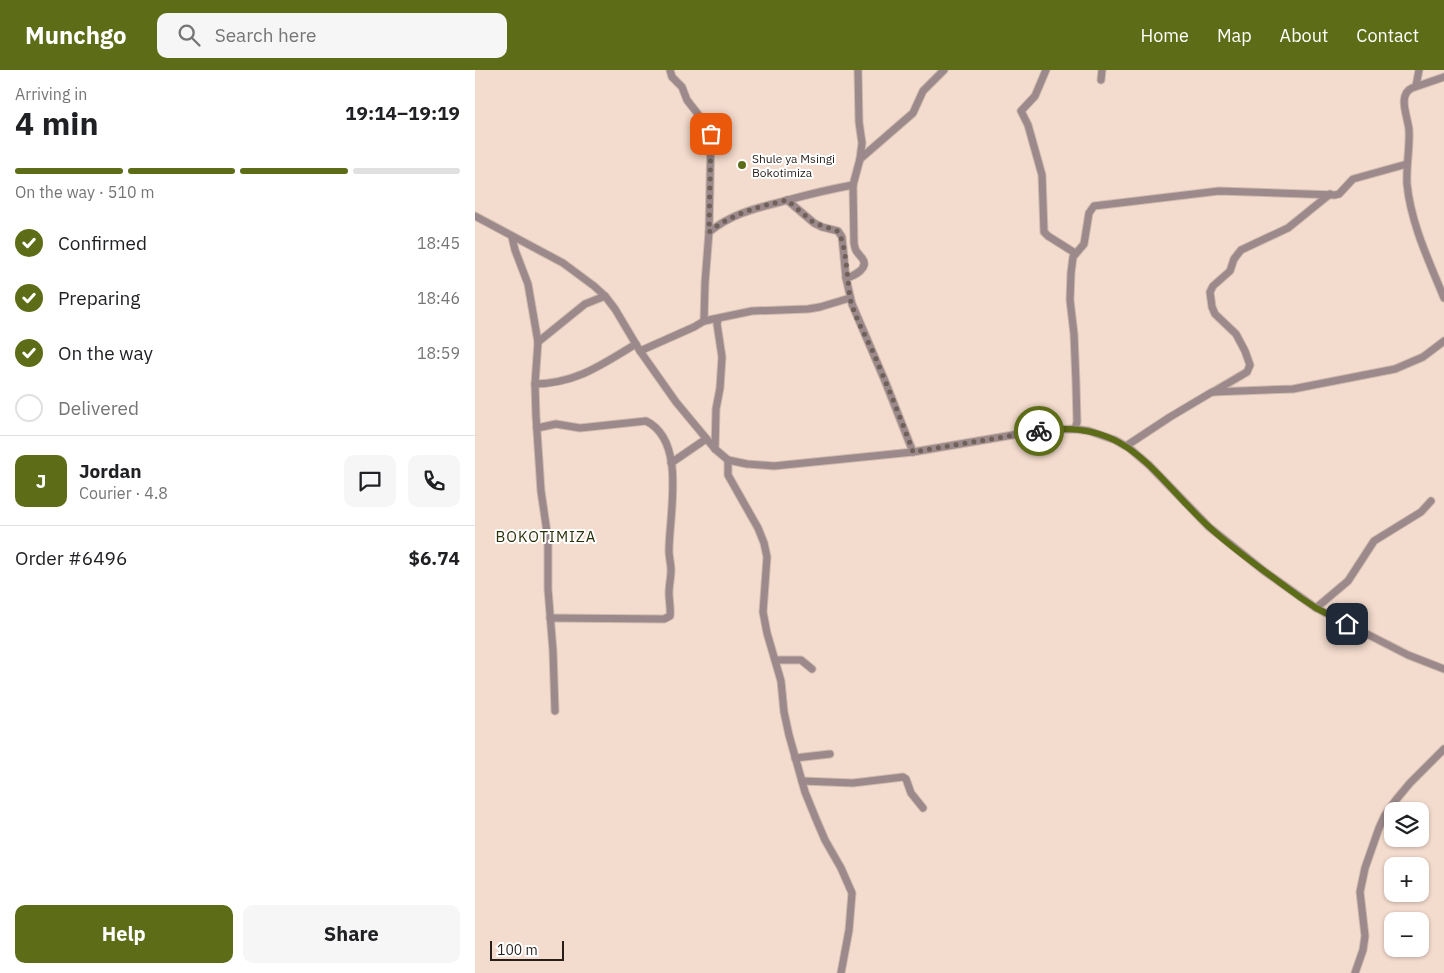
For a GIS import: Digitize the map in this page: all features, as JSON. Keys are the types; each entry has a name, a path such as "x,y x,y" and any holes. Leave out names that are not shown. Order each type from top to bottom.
{"street":[{"path":"669,70 682,87 687,100 711,134 709,232 704,321"},
{"path":"846,278 858,273 863,268 864,262 854,248 853,185 862,143 859,122 858,70"},
{"path":"860,159 913,113 923,91 944,70"},
{"path":"1046,70 1035,96 1021,111 1028,125 1042,175 1044,232 1075,253"},
{"path":"1101,80 1102,70"},
{"path":"1416,86 1419,70"},
{"path":"1444,77 1407,90 1404,98 1409,132 1407,184 1416,225 1429,265 1444,298"},
{"path":"1075,429 1077,422 1076,384 1070,293 1072,263 1075,253 1084,244 1091,208 1098,204 1219,192 1339,194 1353,179 1407,164"},
{"path":"709,232 735,215 751,208 823,190 853,185"},
{"path":"1126,446 1170,417 1247,372 1250,365 1245,351 1236,334 1215,314 1210,292 1213,286 1230,271 1234,259 1241,250 1288,228 1330,194"},
{"path":"787,200 814,223 837,231 840,234 843,240 846,278 850,298 913,452"},
{"path":"475,216 563,264 605,296 638,348 676,402 715,449 729,460 747,464 774,466 913,452 1042,430 1075,429 1089,431 1126,446 1149,465 1209,527 1316,608 1408,655 1444,669"},
{"path":"513,237 515,250 532,300 538,342 535,384 537,428 541,490 548,539 548,584 555,711"},
{"path":"538,342 585,304 605,296"},
{"path":"535,384 560,382 583,375 638,348 704,321 752,311 820,307 850,298"},
{"path":"715,449 716,410 723,357 717,324 718,318"},
{"path":"1213,392 1293,389 1395,369 1423,358 1444,342"},
{"path":"537,428 559,424 580,428 646,421 652,424 663,436 671,463 673,498 669,538 671,570 670,616 664,619 550,618"},
{"path":"671,463 706,439"},
{"path":"729,460 728,476 758,528 764,543 767,557 763,612 784,696 785,721 795,758 825,840 841,868 852,893 849,930 841,973"},
{"path":"1316,608 1348,581 1374,541 1421,512 1431,501"},
{"path":"776,660 801,660 812,669"},
{"path":"1355,973 1363,950 1365,936 1360,892 1365,868 1379,828 1395,801 1444,749"},
{"path":"795,758 830,754"},
{"path":"802,781 853,783 903,777 911,793 923,808"}],"way so far":[{"path":"711,134 709,232 718,224 751,208 787,200 814,223 837,231 840,234 843,240 846,278 852,304 904,425 913,452 1039,431"}],"place":[{"name":"Shule ya Msingi Bokotimiza","path":"742,165"}],"district":[{"name":"BOKOTIMIZA","path":"546,536"}],"route":[{"path":"1039,431 1057,429 1089,431 1115,440 1129,448 1172,487 1193,512 1209,527 1301,598 1347,624"}]}
